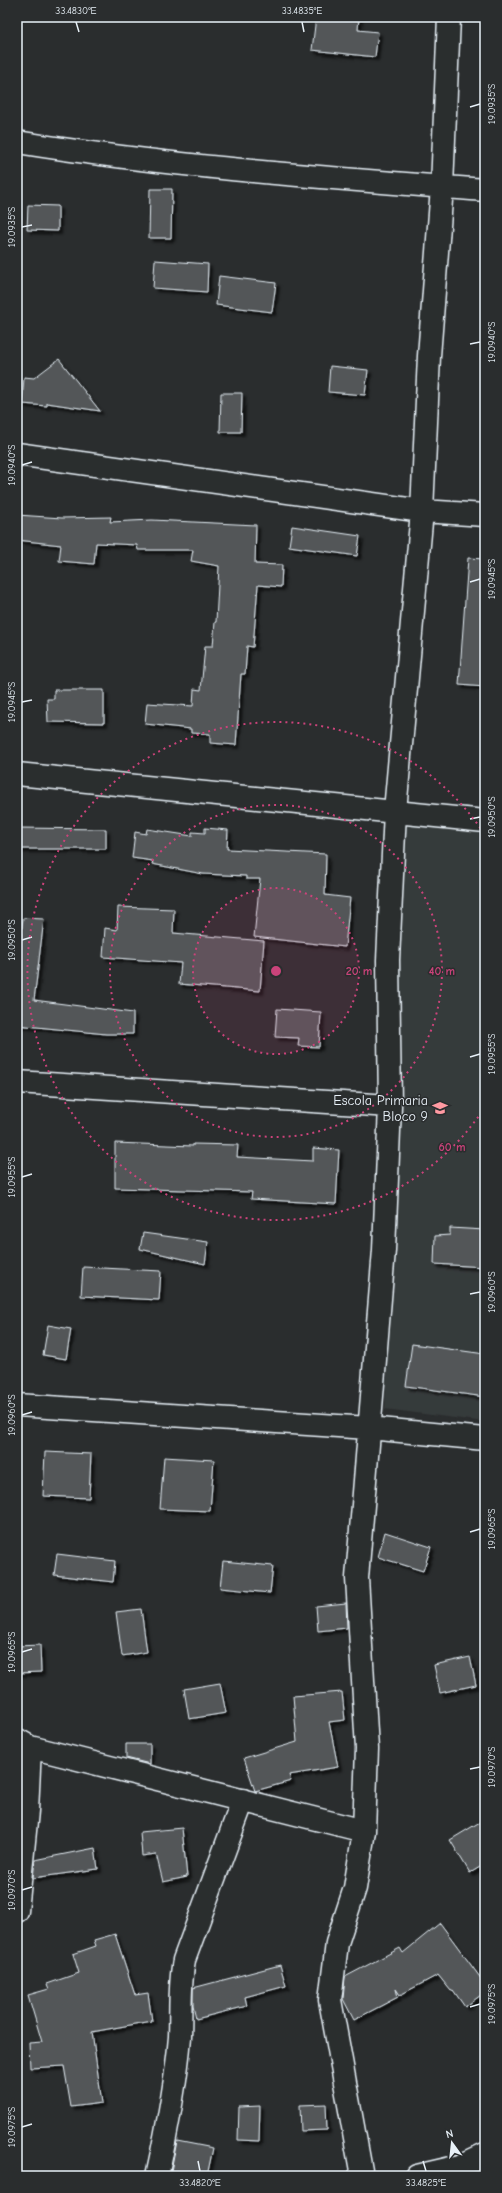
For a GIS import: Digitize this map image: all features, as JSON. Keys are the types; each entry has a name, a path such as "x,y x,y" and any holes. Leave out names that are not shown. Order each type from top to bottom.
{"street":[{"path":"362,2176 330,2000 337,1943 355,1888 364,1831 367,1749 357,1578 384,1250 390,1106 388,960 395,811 422,511 429,356 442,187 449,17"},
{"path":"17,142 245,171 357,182 485,190"},
{"path":"17,454 422,511 485,515"},
{"path":"17,774 485,821"},
{"path":"17,1082 390,1106"},
{"path":"17,1405 369,1428 485,1439"},
{"path":"17,1911 27,1811 23,1743 364,1831"},
{"path":"157,2176 175,2085 180,2035 180,1985 184,1960 243,1800"},
{"path":"417,2176 461,2171 485,2154"}],"shaded area":[{"name":"Escola Primaria Bloco 9","path":"404,800 485,808 485,1422 385,1409"}],"building":[{"path":"316,17 359,17 358,30 378,32 375,57 312,50"},
{"path":"150,189 172,189 171,238 149,238"},
{"path":"28,205 58,206 58,231 27,230"},
{"path":"155,260 208,264 207,292 153,288"},
{"path":"219,276 276,283 272,312 216,305"},
{"path":"59,359 100,411 47,403 47,406 22,404 24,377 34,378"},
{"path":"330,366 368,370 365,395 328,392"},
{"path":"221,393 242,393 241,432 220,432"},
{"path":"17,515 62,518 111,517 110,522 152,520 256,525 255,564 282,565 281,587 258,585 253,647 247,646 245,674 241,674 236,745 210,743 210,734 191,733 191,729 145,724 147,703 193,706 194,689 201,690 205,646 213,646 219,566 191,561 193,550 138,550 137,545 96,543 94,564 59,561 61,545 17,540"},
{"path":"292,526 360,536 357,556 289,546"},
{"path":"468,558 485,559 485,687 459,685"},
{"path":"54,690 104,690 104,723 48,722 47,699 54,699"},
{"path":"17,828 106,829 106,849 17,849"},
{"path":"205,828 228,830 227,849 326,854 325,895 350,898 345,947 254,937 260,879 246,879 246,876 203,874 152,864 153,861 132,858 135,832 146,834 147,829 192,836 192,832 205,833"},
{"path":"118,907 174,909 173,933 264,941 260,991 179,984 181,963 103,957 105,928 117,930"},
{"path":"23,918 44,919 34,1000 133,1013 133,1034 106,1034 17,1025 17,947 20,947"},
{"path":"277,1009 321,1012 319,1047 298,1046 299,1038 275,1037"},
{"path":"115,1143 193,1146 193,1144 238,1145 237,1157 313,1161 313,1148 339,1150 336,1204 251,1199 252,1192 115,1188"},
{"path":"450,1228 485,1230 485,1267 434,1264 435,1236 450,1235"},
{"path":"143,1233 208,1242 205,1264 140,1249"},
{"path":"83,1267 161,1271 159,1300 81,1296"},
{"path":"48,1325 71,1329 66,1359 43,1355"},
{"path":"412,1344 485,1354 485,1397 406,1386"},
{"path":"45,1452 91,1454 89,1498 43,1496"},
{"path":"164,1457 214,1460 210,1511 160,1509"},
{"path":"385,1532 431,1547 423,1571 378,1557"},
{"path":"57,1554 115,1561 113,1582 54,1575"},
{"path":"223,1561 273,1566 270,1593 220,1588"},
{"path":"346,1603 347,1628 318,1631 316,1606"},
{"path":"141,1609 147,1652 122,1656 116,1612"},
{"path":"40,1645 41,1672 17,1673 17,1646"},
{"path":"470,1657 476,1685 440,1693 434,1665"},
{"path":"220,1683 226,1713 189,1719 184,1689"},
{"path":"342,1692 345,1720 329,1722 338,1767 289,1775 291,1781 255,1791 244,1758 297,1742 293,1696"},
{"path":"126,1744 150,1744 150,1764 126,1758"},
{"path":"485,1819 485,1864 470,1873 450,1840"},
{"path":"182,1828 187,1877 163,1882 156,1854 142,1856 140,1832"},
{"path":"95,1848 98,1869 33,1878 35,1860"},
{"path":"440,1923 485,1984 485,1992 465,2007 453,1990 451,1991 438,1975 400,1995 396,1989 398,1997 354,2020 343,1999 345,1977 400,1948 403,1953"},
{"path":"115,1934 135,1995 148,1993 152,2021 92,2032 102,2103 71,2107 64,2066 30,2068 29,2043 42,2042 28,1995 49,1989 47,1984 79,1973 73,1954 96,1946 94,1940"},
{"path":"280,1965 286,1986 245,1997 247,2006 196,2019 193,2006 193,1988"},
{"path":"326,2104 327,2130 301,2131 300,2105"},
{"path":"260,2106 259,2141 238,2140 239,2107"},
{"path":"177,2141 213,2148 207,2176 170,2176"}],"place":[{"name":"Escola Primaria Bloco 9","path":"440,1108"}]}
